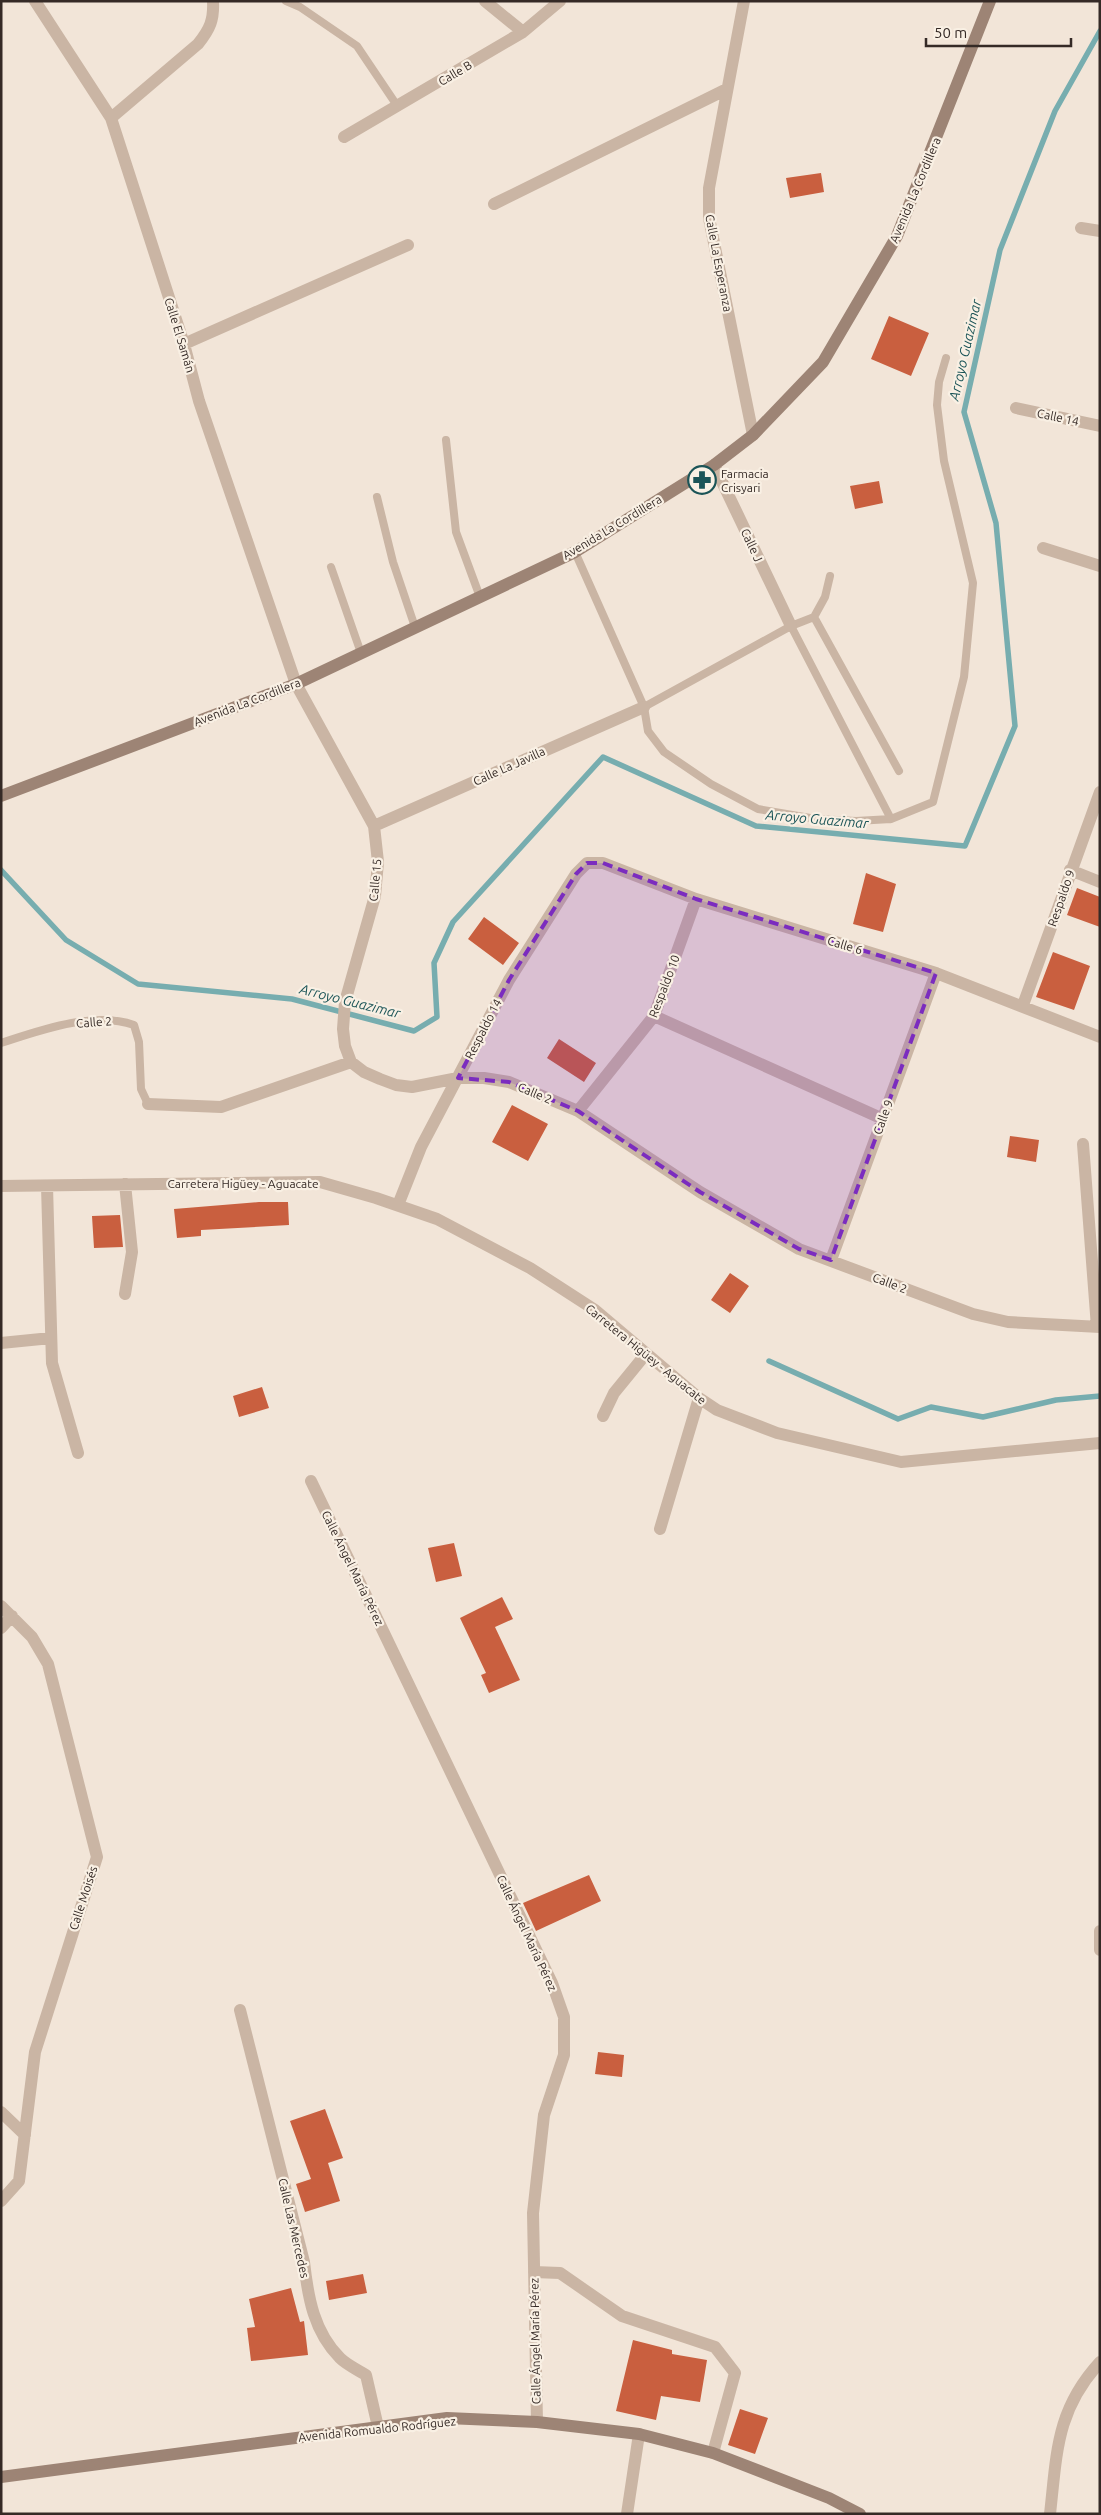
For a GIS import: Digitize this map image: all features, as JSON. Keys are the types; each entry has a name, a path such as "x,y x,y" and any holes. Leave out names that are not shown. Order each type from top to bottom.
{"main road":[{"name":"Avenida La Cordillera","path":"1,796 296,684 575,552 714,464 753,435 823,362 897,236 990,1"},
{"name":"Avenida Romualdo Rodríguez","path":"1,2477 447,2418 537,2422 639,2434 713,2453 829,2498 860,2514"}],"street":[{"name":"Calle El Samán","path":"34,1 112,118 184,344 200,401 296,684"},
{"path":"112,118 198,44 209,30 214,18 212,1"},
{"path":"485,1 523,32"},
{"name":"Calle B","path":"344,137 523,32 560,1"},
{"name":"Calle La Esperanza","path":"744,1 709,188 709,218 753,435"},
{"path":"494,204 727,89"},
{"path":"1081,228 1100,231"},
{"path":"184,344 408,245"},
{"name":"Calle 14","path":"1016,408 1100,426"},
{"name":"Calle J","path":"714,464 791,626"},
{"path":"1043,548 1100,566"},
{"name":"Calle 15","path":"296,684 374,826 378,862 375,896 345,1002 343,1029 345,1046 351,1062"},
{"name":"Calle La Javilla","path":"374,826 644,707"},
{"name":"Respaldo 9","path":"1024,1005 1070,870 1100,792"},
{"name":"Calle 6","path":"587,863 603,863 696,899 936,973 1024,1005 1100,1037"},
{"name":"Respaldo 14","path":"398,1205 420,1147 509,980 576,874 587,863"},
{"path":"1070,870 1100,882"},
{"name":"Respaldo 10","path":"578,1111 654,1016 696,899"},
{"name":"Calle 9","path":"831,1260 936,973"},
{"path":"654,1016 883,1118"},
{"name":"Calle 2","path":"148,1104 221,1107 351,1062 364,1072 396,1084 412,1087 458,1078 484,1078 509,1082 578,1111 700,1192 799,1250 831,1260 973,1314 1008,1322 1098,1327"},
{"path":"1083,1144 1098,1327"},
{"name":"Carretera Higüey - Aguacate","path":"1,1186 320,1182 398,1205 437,1219 530,1268 596,1310 645,1355 699,1398 717,1410 776,1434 901,1462 1100,1443"},
{"path":"125,1184 132,1252 125,1294"},
{"path":"47,1186 52,1363 78,1453"},
{"path":"1,1343 51,1338"},
{"path":"603,1416 617,1388 645,1355"},
{"path":"660,1528 699,1398"},
{"name":"Calle Ángel María Pérez","path":"311,1481 552,1983 564,2017 564,2055 544,2115 533,2213 537,2422"},
{"name":"Calle Moisés","path":"1,1606 32,1637 48,1664 96,1857 35,2052 18,2180 1,2201"},
{"path":"1,1628 12,1616"},
{"path":"1100,1931 1100,1950"},
{"name":"Calle Las Mercedes","path":"240,2010 304,2262 309,2301 320,2330 341,2359 366,2375 378,2427"},
{"path":"1,2112 25,2135"},
{"path":"534,2272 560,2273 622,2316 715,2347 735,2373 713,2453"},
{"path":"1050,2514 1057,2447 1070,2403 1082,2382 1100,2362"},
{"path":"628,2514 639,2434"}],"lane":[{"path":"286,1 300,7 358,46 398,107"},
{"path":"575,552 644,707 648,731 664,752 711,784 758,809 816,819 891,819 932,802 964,677 973,582 944,461 937,405 939,382 946,358"},
{"path":"446,440 456,532 480,597"},
{"path":"377,497 393,562 415,627"},
{"path":"331,567 361,653"},
{"path":"644,707 791,626 814,617 825,597 830,576"},
{"path":"814,617 900,771"},
{"path":"791,626 891,819"},
{"name":"Calle 2","path":"1,1043 57,1024 120,1020 134,1026 139,1042 141,1090 148,1104"}],"highlighted area":[{"path":"587,863 603,863 696,899 936,973 831,1260 799,1249 700,1192 578,1111 509,1082 458,1078 509,980 576,874"}],"building":[{"path":"821,173 824,192 790,198 786,178"},
{"path":"889,316 929,333 911,376 871,359"},
{"path":"879,481 883,503 855,509 850,486"},
{"path":"866,873 896,884 883,932 853,924"},
{"path":"1077,888 1100,897 1100,927 1067,915"},
{"path":"484,917 519,943 503,965 468,939"},
{"path":"1053,952 1090,966 1074,1010 1036,997"},
{"path":"559,1039 596,1063 584,1082 547,1058"},
{"path":"512,1105 548,1124 528,1161 492,1142"},
{"path":"1010,1136 1039,1140 1036,1162 1007,1157"},
{"path":"259,1202 288,1202 289,1225 201,1230 201,1236 177,1238 174,1209"},
{"path":"120,1215 123,1247 94,1248 92,1216"},
{"path":"730,1273 749,1286 730,1313 711,1300"},
{"path":"262,1387 269,1408 239,1417 233,1396"},
{"path":"454,1543 462,1576 436,1582 428,1548"},
{"path":"502,1597 513,1619 495,1627 520,1680 489,1693 481,1675 486,1673 460,1618"},
{"path":"589,1875 601,1901 536,1931 523,1903"},
{"path":"598,2052 624,2055 622,2077 595,2074"},
{"path":"325,2109 343,2158 328,2163 340,2201 305,2212 296,2184 311,2179 290,2121"},
{"path":"363,2274 367,2293 329,2300 326,2281"},
{"path":"291,2288 300,2322 304,2321 308,2355 251,2361 247,2328 255,2327 249,2299"},
{"path":"633,2340 672,2350 672,2354 707,2360 700,2402 661,2396 656,2420 616,2411"},
{"path":"740,2409 768,2418 755,2454 728,2445"}],"waterway":[{"name":"Arroyo Guazimar","path":"1,870 66,940 138,984 292,999 414,1031 437,1017 434,963 453,922 603,757 756,826 965,846 1015,726 996,523 964,412 1000,250 1055,111 1100,31"},
{"path":"769,1361 898,1419 931,1407 983,1417 1056,1400 1100,1396"}],"place":[{"name":"Farmacia Crisyari","path":"702,480"}]}
